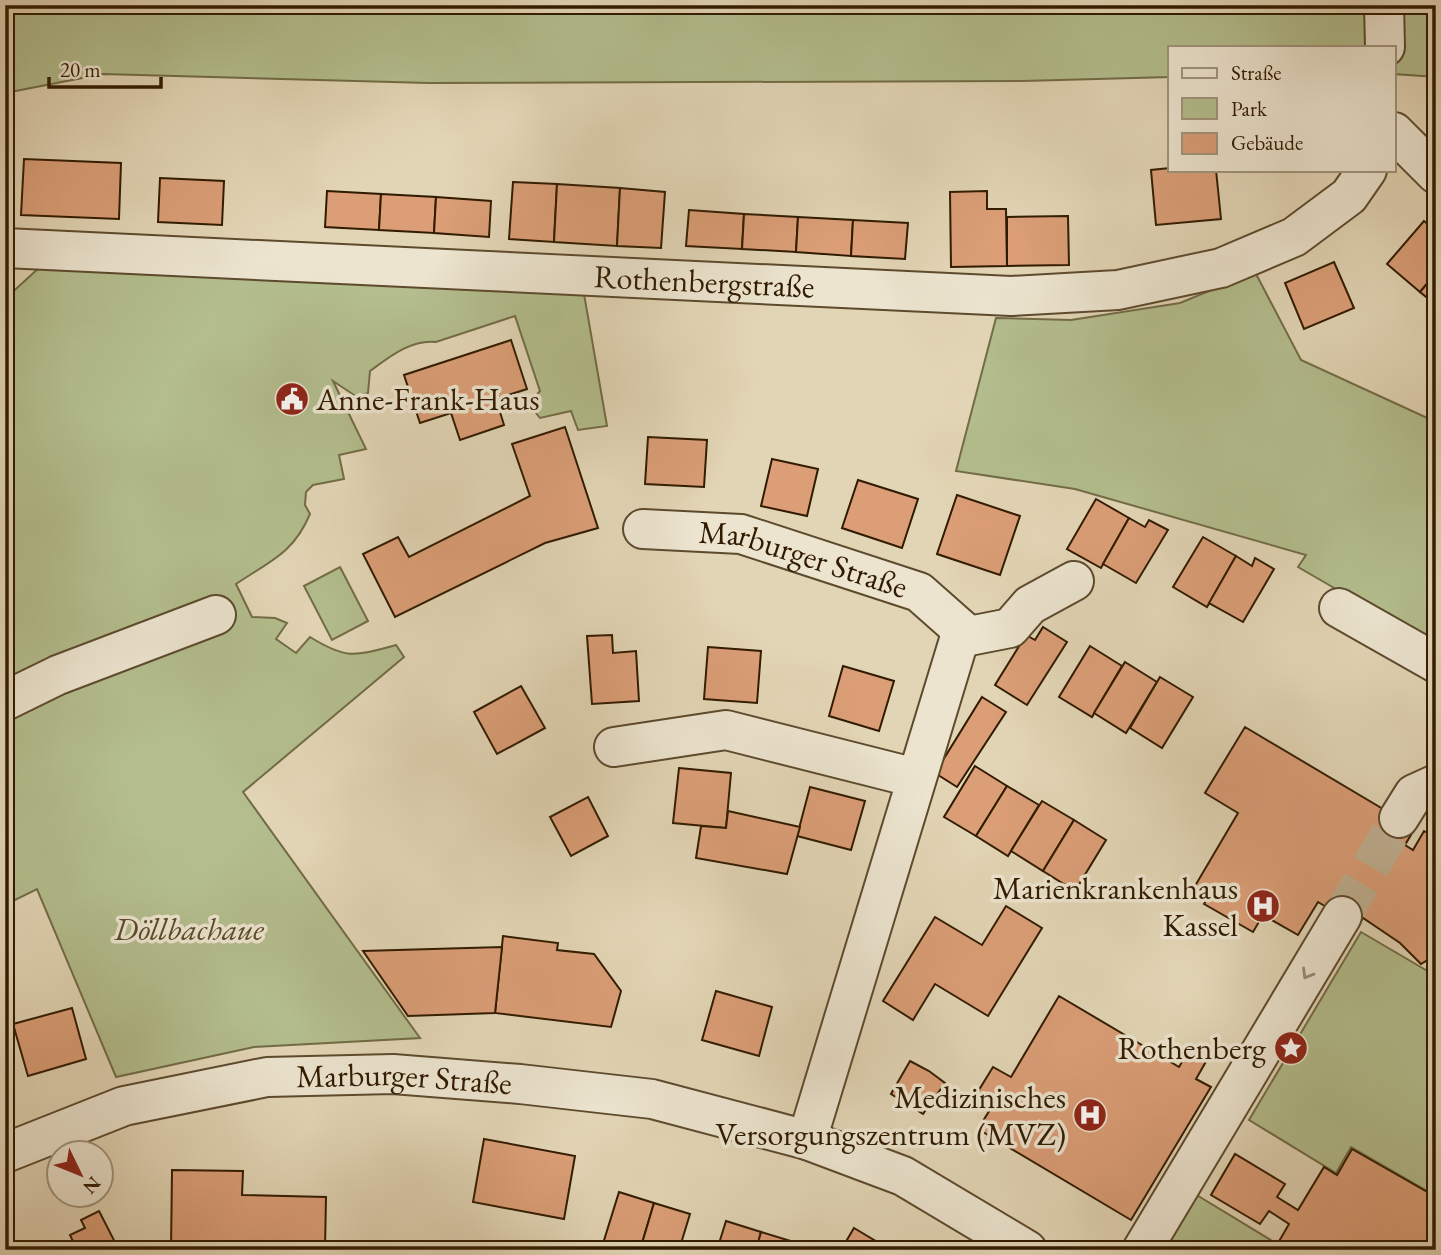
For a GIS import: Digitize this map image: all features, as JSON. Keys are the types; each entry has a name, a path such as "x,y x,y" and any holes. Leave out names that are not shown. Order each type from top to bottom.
{"street":[{"path":"1384,5 1385,46"},
{"path":"1396,134 1436,174"},
{"name":"Rothenbergstraße","path":"5,248 997,295 1077,292 1118,289 1221,268 1294,237 1349,196 1366,172"},
{"name":"Marburger Straße","path":"643,529 741,534 919,592 962,630 959,638"},
{"path":"807,1140 959,638 1010,628 1030,605 1074,581"},
{"path":"1339,608 1436,663"},
{"path":"5,701 58,675 216,615"},
{"path":"614,747 726,730 916,778"},
{"path":"1399,818 1414,793 1436,784"},
{"path":"1142,1250 1342,916"},
{"name":"Marburger Straße","path":"5,1153 124,1106 267,1077 393,1074 520,1084 652,1099 807,1140 902,1176 1027,1250"}],"green space":[{"path":"5,5 1436,5 1436,77 1396,74 1396,46 1168,46 1168,77 1023,81 429,83 103,74 5,93"},
{"name":"Döllbachaue","path":"41,266 584,294 607,426 578,430 571,411 540,418 532,408 540,391 515,316 436,342 409,346 370,371 368,393 357,397 333,381 366,449 339,455 344,479 313,485 306,492 305,505 310,514 296,539 270,562 236,584 252,617 275,618 287,623 276,639 296,653 310,637 333,650 351,654 396,645 404,657 243,792 420,1038 254,1047 116,1077 37,889 5,905 5,299"},
{"path":"1255,272 1301,360 1436,422 1436,647 1298,567 1306,555 1075,489 956,471 996,318 1071,320 1180,303"},
{"path":"340,567 368,621 332,640 304,586"},
{"path":"1361,932 1436,976 1436,1141 1430,1151 1436,1154 1436,1196 1351,1147 1336,1173 1249,1120"},
{"path":"1195,1194 1274,1242 1270,1250 1159,1250"}],"building":[{"path":"24,159 121,163 119,219 21,215"},
{"path":"1168,168 1168,172 1216,172 1221,219 1156,225 1151,170"},
{"path":"160,178 224,181 222,225 158,222"},
{"path":"513,182 557,184 554,242 509,239"},
{"path":"557,184 620,188 617,246 554,242"},
{"path":"620,188 665,192 661,248 617,246"},
{"path":"327,191 381,194 379,230 325,227"},
{"path":"987,191 987,209 1006,209 1007,266 951,267 950,192"},
{"path":"381,194 436,197 434,233 379,230"},
{"path":"436,197 491,201 489,237 434,233"},
{"path":"689,210 744,214 742,249 686,246"},
{"path":"744,214 798,217 796,252 742,249"},
{"path":"1068,216 1069,265 1007,266 1007,217"},
{"path":"798,217 853,220 851,256 796,252"},
{"path":"853,220 908,223 905,259 851,256"},
{"path":"1424,221 1436,231 1436,273 1420,292 1387,264"},
{"path":"1334,262 1354,308 1304,329 1285,283"},
{"path":"1436,273 1436,305 1420,292"},
{"path":"511,340 527,389 496,399 504,425 460,440 451,413 420,423 404,375"},
{"path":"565,427 598,528 545,543 395,617 363,554 398,537 409,557 530,496 512,444"},
{"path":"648,437 707,440 704,487 645,484"},
{"path":"772,459 818,469 807,516 761,506"},
{"path":"858,480 918,499 902,548 842,528"},
{"path":"957,495 1020,516 1000,575 937,554"},
{"path":"1096,499 1129,518 1101,568 1067,549"},
{"path":"1129,518 1145,527 1149,520 1168,530 1136,583 1103,564"},
{"path":"1203,537 1236,556 1207,607 1173,587"},
{"path":"1236,556 1252,566 1255,558 1274,569 1243,622 1209,603"},
{"path":"1043,627 1067,642 1027,705 995,685 1026,635 1035,640"},
{"path":"612,635 613,653 636,651 639,701 592,704 587,636"},
{"path":"1090,646 1122,666 1092,717 1059,697"},
{"path":"708,647 761,651 757,703 704,699"},
{"path":"1125,662 1157,682 1126,733 1094,713"},
{"path":"843,666 894,681 879,731 829,716"},
{"path":"1160,677 1193,697 1162,748 1130,728"},
{"path":"521,686 545,728 497,754 474,712"},
{"path":"982,697 1006,712 957,787 935,773"},
{"path":"1245,727 1415,828 1405,845 1413,850 1424,831 1436,838 1436,970 1426,961 1421,964 1400,943 1363,918 1358,926 1318,902 1298,935 1263,915 1253,932 1204,904 1207,899 1192,891 1238,813 1205,793"},
{"path":"975,766 1007,786 976,836 944,817"},
{"path":"679,768 731,773 726,828 673,823"},
{"path":"1007,786 1039,805 1008,856 976,836"},
{"path":"810,787 865,801 851,850 797,836"},
{"path":"588,797 608,836 571,856 550,817"},
{"path":"1042,801 1074,820 1043,871 1011,851"},
{"path":"728,811 800,827 787,874 696,858 701,826 726,828"},
{"path":"1074,820 1106,840 1075,891 1043,871"},
{"path":"1006,906 1042,928 988,1016 935,984 913,1020 883,1001 935,917 982,945"},
{"path":"503,936 558,943 557,950 594,954 621,991 611,1027 495,1013"},
{"path":"502,947 495,1013 408,1016 363,951"},
{"path":"716,991 772,1007 759,1056 702,1040"},
{"name":"Medizinisches Versorgungszentrum (MVZ)","path":"1059,996 1179,1067 1191,1047 1208,1058 1196,1079 1211,1087 1131,1220 978,1129 991,1108 974,1098 993,1067 1011,1077"},
{"path":"72,1008 86,1059 28,1076 13,1024"},
{"path":"910,1061 945,1083 923,1114 891,1094"},
{"path":"484,1139 575,1156 564,1219 473,1202"},
{"path":"1352,1149 1436,1197 1436,1250 1274,1250 1289,1224 1269,1211 1260,1224 1211,1195 1235,1154 1285,1184 1277,1197 1298,1210 1324,1167 1337,1175"},
{"path":"172,1170 243,1171 242,1195 326,1197 325,1250 171,1250"},
{"path":"619,1192 654,1203 640,1250 601,1250"},
{"path":"654,1203 690,1214 679,1250 640,1250"},
{"path":"99,1211 119,1250 77,1250 70,1235 85,1228 81,1220"},
{"path":"726,1221 761,1232 756,1250 717,1250"},
{"path":"854,1228 889,1249 841,1250"},
{"path":"761,1232 797,1243 795,1250 756,1250"}],"tunnel":[{"path":"1342,916 1399,818"}],"place":[{"name":"Anne-Frank-Haus","path":"292,399"},
{"name":"Marienkrankenhaus Kassel","path":"1263,906"},
{"name":"Rothenberg","path":"1291,1048"},
{"name":"Medizinisches Versorgungszentrum (MVZ)","path":"1090,1115"}]}
